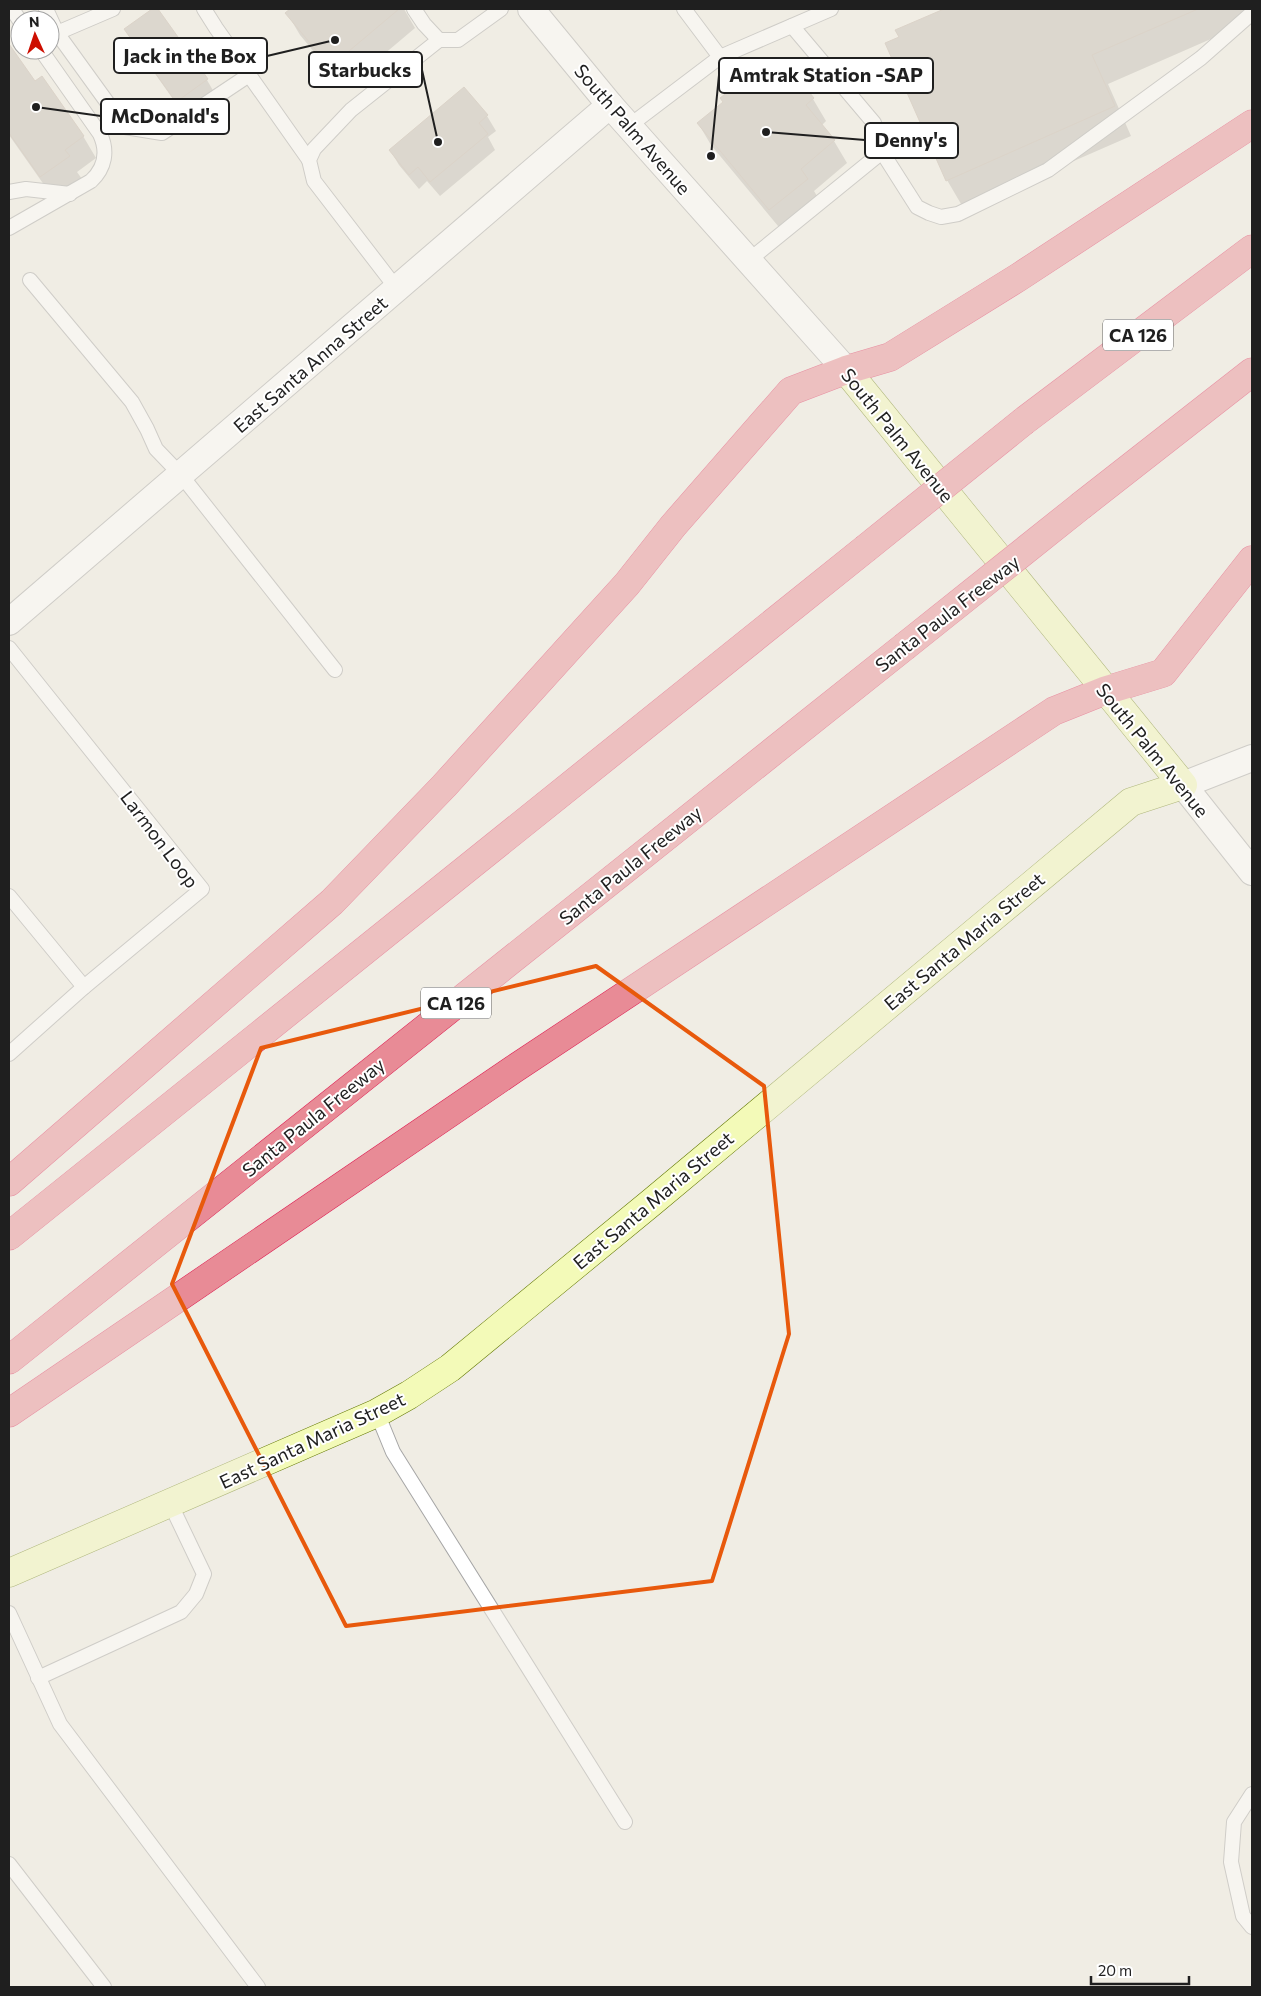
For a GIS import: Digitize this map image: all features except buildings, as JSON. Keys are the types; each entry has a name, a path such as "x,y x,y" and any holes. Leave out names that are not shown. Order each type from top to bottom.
{"highway":[{"path":"9,1182 332,902 444,786 627,584 674,526 791,391 846,370 890,357 1018,277 1252,124"},
{"name":"CA 126","path":"9,1236 1024,421 1252,249"},
{"name":"Santa Paula Freeway","path":"9,1360 1082,505 1252,372"},
{"path":"9,1413 506,1074 1054,711 1104,691 1163,673 1252,560"}],"street":[{"name":"South Palm Avenue","path":"531,9 610,105 846,370 1252,872"},
{"name":"East Santa Anna Street","path":"9,622 610,105"},
{"name":"East Santa Maria Street","path":"9,1573 377,1413 409,1395 450,1368 1131,802 1183,786 1252,758"}],"lane":[{"path":"60,32 113,9"},
{"path":"204,9 309,160 314,181 396,289"},
{"path":"414,9 438,40"},
{"path":"309,160 314,149 351,110 438,40 458,40 502,9"},
{"path":"684,9 720,57"},
{"path":"629,126 720,57 831,9"},
{"path":"792,26 874,123 882,152 917,207 941,217 958,214 1048,170 1201,58 1252,13"},
{"path":"60,37 125,127 162,133 249,75"},
{"path":"9,228 91,180 99,172 104,160 104,142 98,130 48,60"},
{"path":"748,261 882,152"},
{"path":"9,192 26,189 70,194"},
{"path":"30,280 132,402 156,449 181,475 335,670"},
{"name":"Larmon Loop","path":"9,648 202,889 84,987"},
{"path":"9,896 84,987 9,1054"},
{"path":"377,1413 393,1452 625,1822"},
{"path":"38,1678 181,1612 196,1594 204,1574 170,1503"},
{"path":"9,1613 60,1724 258,1987"},
{"path":"1252,1794 1234,1822 1230,1862 1243,1916 1252,1927"},
{"path":"9,1864 104,1987"}],"highlighted area":[{"path":"596,966 764,1086 789,1334 712,1581 346,1626 172,1284 261,1048"}],"place":[{"name":"Jack in the Box","path":"335,40"},
{"name":"McDonald's","path":"36,107"},
{"name":"Denny's","path":"766,132"},
{"name":"Starbucks","path":"438,142"},
{"name":"Amtrak Station -SAP","path":"711,156"}]}
